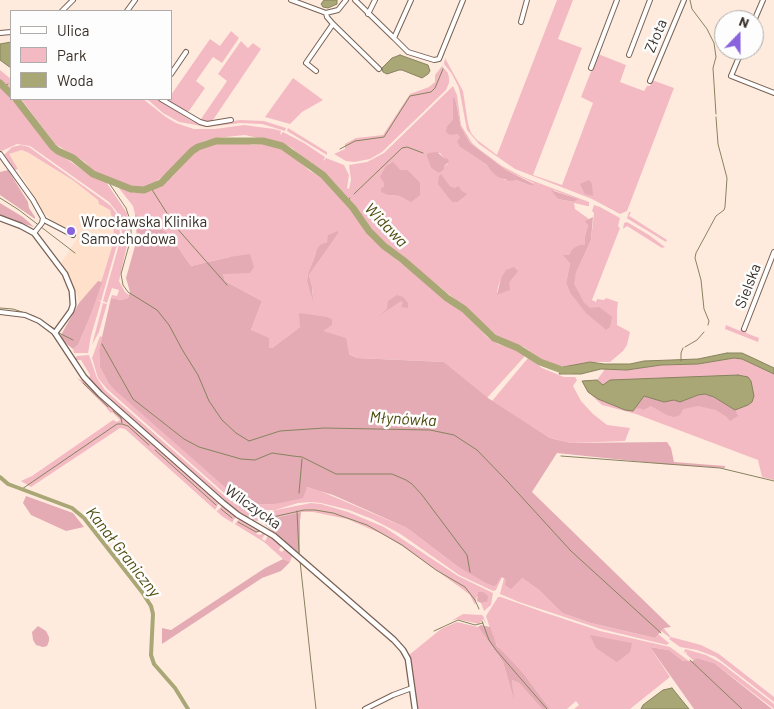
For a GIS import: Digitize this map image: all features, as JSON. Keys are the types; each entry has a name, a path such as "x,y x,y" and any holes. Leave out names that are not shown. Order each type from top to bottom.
{"street":[{"path":"63,10 73,0"},
{"path":"291,0 326,13 338,10 346,0"},
{"path":"354,0 408,52 434,60 439,59 463,0"},
{"path":"368,14 375,0"},
{"path":"394,38 411,0"},
{"path":"520,22 527,0"},
{"path":"591,68 617,0"},
{"name":"Złota","path":"629,55 650,0"},
{"name":"Złota","path":"650,81 684,0"},
{"path":"326,13 333,24 377,67"},
{"path":"316,71 306,63 333,24"},
{"path":"172,73 186,52"},
{"path":"738,60 731,76 774,94"},
{"path":"163,100 200,122 208,124 231,120"},
{"path":"0,154 33,200 43,221 73,236"},
{"path":"0,218 35,231 65,274 74,298 71,311 55,333"},
{"path":"35,231 43,221"},
{"name":"Sielska","path":"744,329 774,252"},
{"name":"Wilczycka","path":"0,312 25,316 38,321 55,333 74,365 100,394 223,503 238,515 264,529 279,540 394,640 408,659 415,709"},
{"path":"365,709 412,688"}],"shaded area":[{"path":"453,98 455,98 461,127 470,143 506,170 534,184 532,186 516,180 510,181 498,177 487,165 460,147 457,141 460,138 458,134 450,135 446,132 447,126 453,119"},
{"path":"22,150 74,181 99,200 99,204 110,210 114,227 112,247 102,282 98,281 79,303 77,294 61,263 78,237 55,223 43,212 9,154"},
{"path":"437,152 448,159 449,162 438,173 431,168 426,155"},
{"path":"393,162 400,170 408,170 420,182 420,195 411,202 400,196 381,192 384,183 380,177 386,166"},
{"path":"8,170 28,202 35,219 0,195 0,172"},
{"path":"441,174 450,186 455,188 458,186 468,194 458,202 452,202 438,184"},
{"path":"589,180 592,184 593,196 585,194 580,184"},
{"path":"551,190 578,199 574,202 558,199"},
{"path":"0,203 23,217 34,227 0,216"},
{"path":"135,214 168,233 191,266 250,254 254,267 250,273 223,274 225,281 262,301 251,330 269,338 269,348 272,348 300,327 299,313 327,317 332,319 332,325 323,331 346,338 349,354 357,358 444,362 488,398 550,438 571,443 667,442 671,448 674,462 725,466 725,468 662,464 557,453 532,492 671,627 664,628 655,638 591,623 562,613 539,590 522,578 511,589 505,585 506,579 501,577 494,586 486,583 457,566 407,528 333,495 307,487 303,498 275,504 248,505 238,499 116,391 109,384 100,367 99,350 111,298 121,300 128,298 130,292 126,278 137,239"},
{"path":"593,217 591,240 576,273 574,284 584,302 590,308 599,307 612,317 610,327 606,330 586,313 570,293 566,283 570,263 563,255 569,255 572,249 585,245 588,225 585,221"},
{"path":"338,231 338,234 309,275 313,301 307,281 308,273 320,245 327,242 328,235"},
{"path":"514,267 518,271 509,283 510,290 497,295 501,278 506,270"},
{"path":"98,281 102,282 92,312 78,345 73,349 63,341 61,335 79,303"},
{"path":"397,295 403,297 408,303 408,308 401,307 403,303 401,301 379,316 387,309 388,301"},
{"path":"705,394 714,397 735,410 738,416 730,421 716,410 698,406 683,409 680,415 674,417 651,406 643,410 640,408 636,409 643,396 664,402"},
{"path":"26,496 73,513 84,527 66,531 31,515 23,503"},
{"path":"301,512 300,554 264,524 266,520"},
{"path":"283,559 290,562 281,571 262,578 162,644 162,628 171,630 265,568"},
{"path":"478,592 483,592 488,596 487,602 481,603 477,601"},
{"path":"481,625 490,627 497,646 524,674 550,709 542,709 519,683 512,680 514,700 503,662 478,627"},
{"path":"38,626 46,631 49,637 47,646 36,645 33,640 32,632"},
{"path":"590,635 632,643 630,652 617,662 596,648"},
{"path":"650,647 669,650 683,661 693,661 697,658 714,663 772,709 694,709"}],"green space":[{"path":"557,0 573,0 558,39 582,48 533,175 562,185 593,103 581,97 598,54 626,65 620,82 644,91 647,86 650,86 652,80 674,88 627,211 620,214 592,199 515,169 479,144 467,130 459,88 444,64 445,58 463,91 471,133 497,155"},
{"path":"231,31 239,38 222,63 213,57 196,81 205,88 189,111 184,111 167,101 172,100 172,94 210,39 220,46"},
{"path":"241,41 248,48 253,43 261,49 213,120 210,122 201,119 227,81 218,74"},
{"path":"442,66 448,73 449,78 446,90 382,152 370,159 354,162 346,161 334,154 345,149 345,144 356,138 383,135 410,94 429,87 435,82 435,75"},
{"path":"0,70 10,78 10,88 0,80"},
{"path":"293,78 323,100 302,112 290,124 265,117"},
{"path":"453,86 457,95 461,125 472,143 479,149 502,166 523,177 589,202 589,206 574,203 575,209 589,219 586,221 588,225 585,245 572,249 569,255 570,263 566,283 570,293 586,312 606,330 584,302 573,284 591,240 594,205 620,218 618,226 620,228 592,300 596,302 597,299 604,300 606,298 618,302 617,325 630,332 627,345 623,351 610,362 590,362 563,367 544,361 524,347 498,337 472,313 384,242 368,226 352,202 335,183 313,163 308,162 292,148 284,144 245,135 204,141 189,150 167,173 154,183 143,188 135,188 93,171 85,162 55,144 22,100 144,100 176,123 194,129 215,129 244,125 274,129 281,131 280,135 283,132 304,143 325,157 323,161 326,158 344,165 349,175 347,188 349,189 351,180 349,165 367,162 384,153","holes":["455,98 461,127 470,143 506,170 534,183 532,186 516,180 505,180 460,147 458,133 447,126 453,119","428,153 440,153 448,164 438,173 431,168 426,155","391,163 397,166 399,170 408,170 420,182 400,196 388,195 381,188 384,186","441,175 450,186 468,194 458,202 452,202 447,194","553,190 577,199 574,202 558,199","501,278 513,278 497,294"]},
{"path":"0,87 10,97 10,100 12,100 22,110 49,147 87,173 106,182 127,213 130,232 119,281 125,292 129,295 128,298 121,300 111,298 112,295 117,296 119,290 112,288 107,303 103,301 122,234 117,212 109,202 30,146 17,144 2,151 0,150"},
{"path":"148,100 160,100 190,120 207,125 207,127 179,122 163,113"},
{"path":"240,120 264,121 286,128 285,131 262,124 240,123 208,127 208,125"},
{"path":"288,128 327,152 327,155 287,131"},
{"path":"242,142 253,145 264,144 284,149 310,171 321,177 354,214 370,237 387,252 467,315 487,337 498,344 516,349 525,356 487,398 444,362 357,358 300,327 269,349 251,330 262,301 225,281 223,274 230,257 191,266 168,233 135,214 133,206 118,187 135,193 151,191 172,177 194,153 204,146 213,143","holes":["338,232 309,275 313,297 307,281 316,251"]},
{"path":"21,145 29,147 103,200 111,206 118,216 120,234 101,301 98,300 101,302 88,353 74,353 73,349 78,345 92,312 112,247 114,227 110,210 99,204 98,200 74,181 22,150 9,154 18,169 15,170 4,155 12,147"},
{"path":"629,212 631,212 629,216 667,240 666,242 628,219"},
{"path":"627,222 665,247 662,248 627,226 623,229 624,223"},
{"path":"103,303 107,304 99,332 92,345"},
{"path":"726,325 740,331 741,328 747,330 746,333 759,338 758,342 725,329"},
{"path":"100,336 102,337 99,350 100,367 109,384 238,499 248,505 275,504 307,487 318,490 407,528 457,566 497,584 500,577 502,577 496,590 493,591 459,575 399,533 349,510 311,502 298,503 275,510 264,510 247,507 232,500 107,389 98,378 92,358"},
{"path":"89,355 97,378 105,390 227,498 242,507 259,512 258,521 252,520 232,507 118,407 89,379 90,375 81,360 75,360 75,358 77,356"},
{"path":"528,358 542,368 564,377 575,377 577,380 573,386 581,401 593,414 607,425 630,428 625,441 571,443 550,438 492,401"},
{"path":"734,358 742,359 774,374 774,480 762,477 758,460 636,414 602,405 588,392 582,381 597,380 605,369 627,370 661,365 698,364"},
{"path":"77,378 83,381 219,503 215,510 125,429 120,428 31,487 21,481 32,476 113,420 117,422 120,420"},
{"path":"311,503 348,512 384,527 458,576 493,593 491,605 484,611 481,603 487,602 477,596 475,605 470,595 402,546 382,534 347,519 313,512 301,512 266,520 264,524 263,522 263,515 266,512"},
{"path":"222,506 236,516 232,523 215,510 217,511"},
{"path":"240,518 260,530 256,534 261,535 263,531 265,534 262,539 265,541 270,536 281,546 279,550 282,552 285,548 293,554 290,562 283,559 264,542 234,524"},
{"path":"504,578 522,578 539,590 562,613 591,623 655,638 658,634 669,643 667,645 601,629 519,602 500,594"},
{"path":"498,597 600,631 670,647 689,661 683,661 669,650 650,647 670,677 630,709 574,709 579,705 576,701 567,709 550,709 524,674 501,652 493,638 486,616"},
{"path":"463,614 482,615 487,625 483,619 479,624 457,619 451,621"},
{"path":"457,622 478,627 503,662 513,696 512,680 519,683 542,709 417,709 409,655 441,629"},
{"path":"664,628 665,630 671,637 661,631"},
{"path":"671,637 701,645 719,654 774,697 774,702 716,657 697,650 680,647 669,639"},
{"path":"685,649 706,655 721,663 774,704 774,709 714,663 697,658 694,661 686,654 687,652 684,653"}],"water":[{"path":"324,0 337,0 337,4 328,8 323,7 321,4"},
{"path":"10,42 10,67 0,60 0,44"},
{"path":"400,55 428,65 430,71 422,78 402,70 387,74 383,72 382,68 392,58"},
{"path":"727,353 742,353 774,368 774,374 742,359 734,358 698,364 661,365 627,370 601,369 581,374 559,374 563,367 590,362 630,364 644,361 698,359"},
{"path":"738,375 748,377 751,381 754,396 752,402 748,405 735,410 714,397 705,394 680,402 674,400 664,402 644,396 633,411 625,410 598,399 588,392 582,381 597,380 603,385 610,380"},
{"path":"672,688 689,709 641,709 643,705 663,690"}],"waterway":[{"path":"690,0 692,9 707,29 714,43 716,57 713,68 716,114"},
{"path":"340,149 355,141 384,137 410,96 431,92 435,88 443,69"},
{"name":"Widawa","path":"0,83 10,93"},
{"name":"Widawa","path":"4,87 8,84"},
{"name":"Widawa","path":"17,100 58,151 73,158 93,174 131,189 144,190 161,183 192,151 216,141 263,141 282,146 323,175 353,208 369,231 384,246 447,298 464,309 494,338 518,348 540,362 562,370 571,370"},
{"path":"708,325 709,321 704,309 701,280 695,258 716,216 725,207 727,178 718,144 716,117"},
{"path":"354,194 402,148 407,147 423,153"},
{"name":"Młynówka","path":"107,180 126,208 131,223 131,238 121,274 123,285 128,292 157,310 169,325 198,375 209,401 222,420 236,433 249,441 280,431 324,428 430,430 454,435 477,450 571,551 661,633"},
{"path":"151,188 175,226 227,285"},
{"name":"Młynówka","path":"0,198 19,210 75,253"},
{"name":"Widawa","path":"347,201 350,198"},
{"path":"0,308 13,309 34,316 55,329"},
{"path":"685,347 697,340 704,332"},
{"path":"59,333 73,340"},
{"path":"102,344 133,399 184,439 199,447 241,459 255,460 272,453 302,457 336,474 392,474 406,480 422,495 467,555 470,572"},
{"path":"681,361 683,348"},
{"path":"83,383 108,407"},
{"path":"113,411 121,418 122,423"},
{"path":"22,489 117,424 128,426 149,445"},
{"path":"155,450 216,505"},
{"path":"561,456 720,468 774,481"},
{"path":"299,493 302,459"},
{"name":"Kanał Graniczny","path":"0,477 8,484 72,508 84,518 151,606 153,614 151,655 154,664 175,688 188,709"},
{"path":"221,509 232,518"},
{"path":"263,520 304,510 315,510 333,513 367,525 402,545 436,570 465,587 479,609"},
{"path":"297,511 299,553"},
{"path":"238,522 256,532 260,531"},
{"path":"300,561 316,709"},
{"path":"434,631 458,620 475,625 483,623"},
{"path":"482,621 489,640 496,650 547,709"},
{"name":"Młynówka","path":"690,660 742,709"}],"place":[{"name":"Wrocławska Klinika Samochodowa","path":"71,231"}]}
